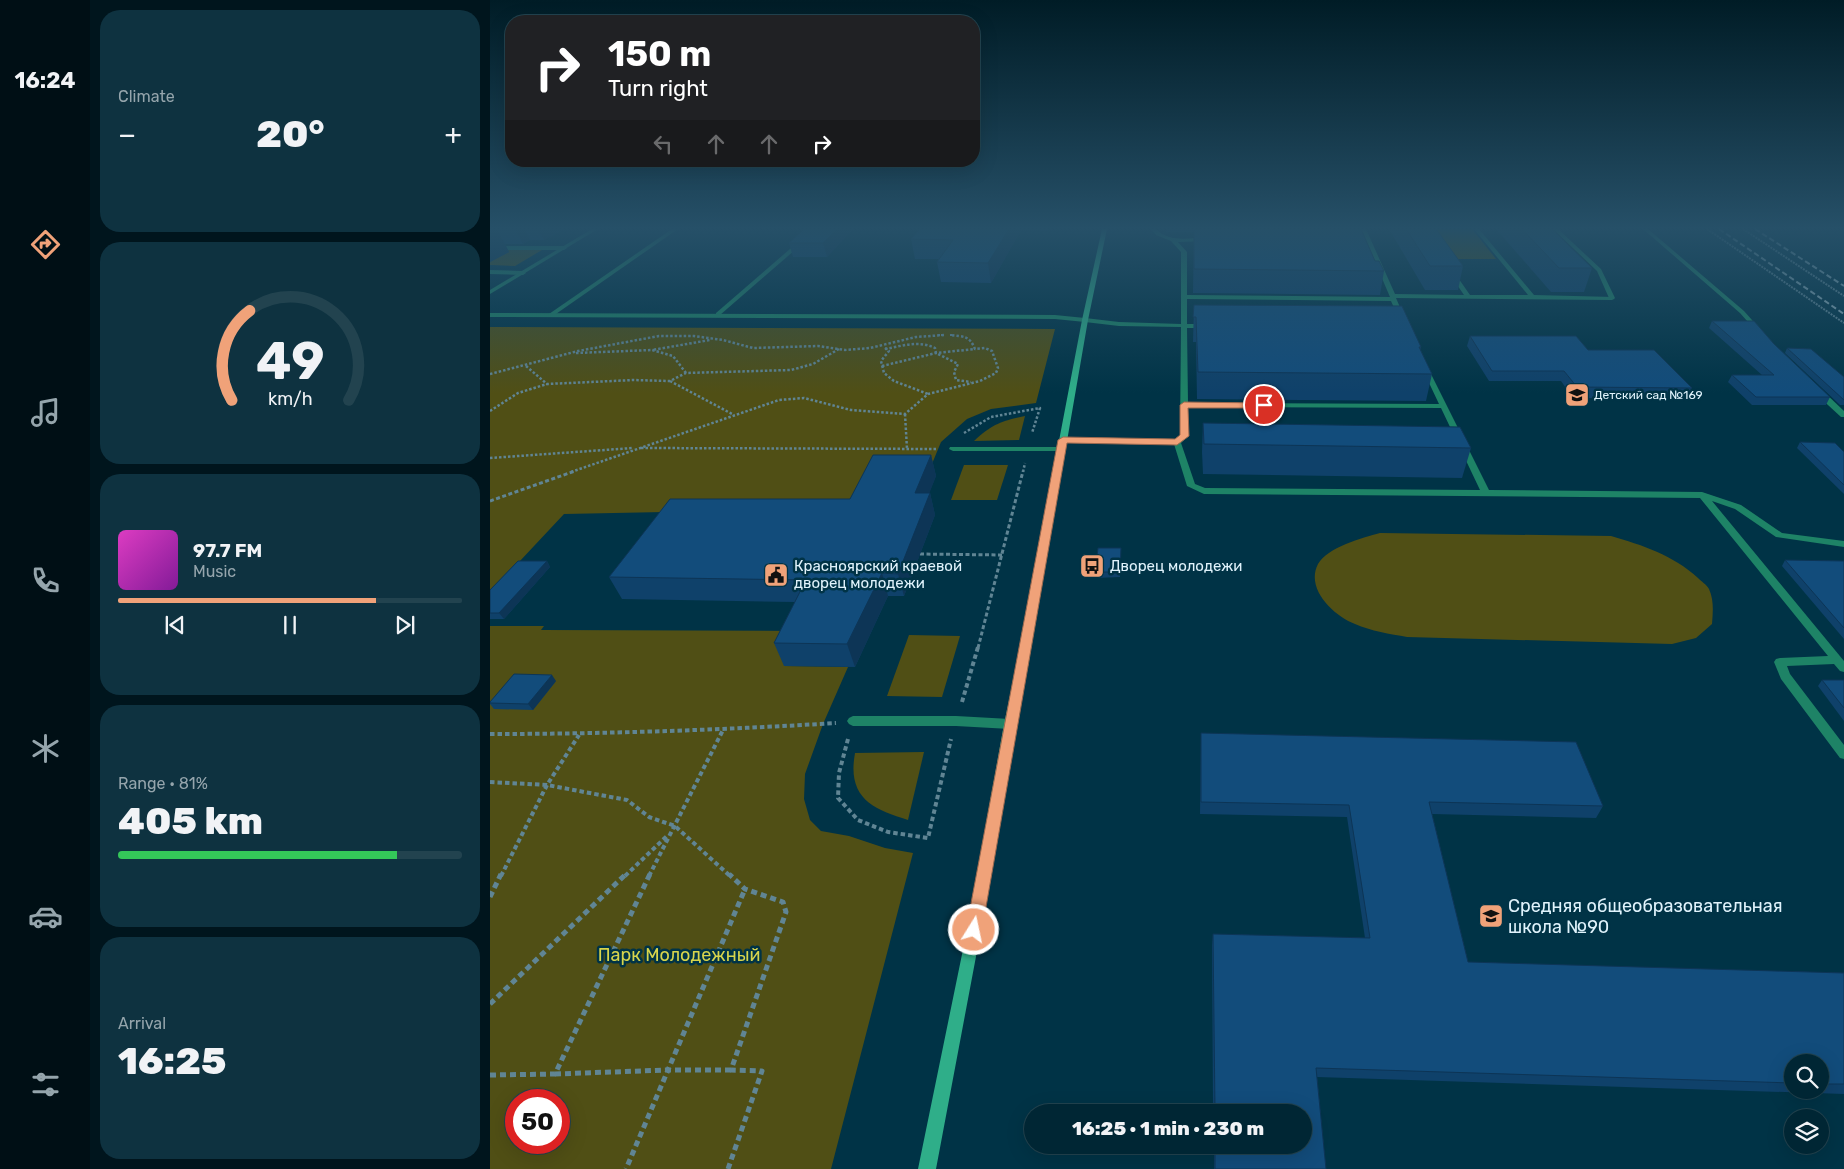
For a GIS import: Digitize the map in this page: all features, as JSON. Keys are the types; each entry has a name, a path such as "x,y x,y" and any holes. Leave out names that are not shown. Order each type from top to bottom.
{"main road":[{"path":"927,1169 974,930 1010,724 1093,284"}],"street":[{"path":"490,292 504,284"},
{"path":"551,315 597,284"},
{"path":"718,314 753,284"},
{"path":"951,449 1028,449 1062,445 1177,442 1184,436 1183,284"},
{"path":"1387,284 1406,327"},
{"path":"1459,284 1468,297"},
{"path":"1521,284 1532,297"},
{"path":"1183,297 1612,298 1605,284"},
{"path":"1709,284 1742,312 1761,334"},
{"path":"490,315 718,314 1055,317 1119,324 1213,326"},
{"path":"1423,362 1486,493"},
{"path":"1816,388 1844,414"},
{"path":"1184,405 1444,406"},
{"path":"1177,442 1191,486 1204,491 1702,495 1738,507 1779,535 1844,544"},
{"path":"1702,495 1841,664"},
{"path":"1841,664 1780,662 1785,676 1844,754"},
{"path":"853,720 956,721 1010,724"}],"path":[{"path":"1786,284 1844,324"},
{"path":"1825,284 1844,296"},
{"path":"490,374 612,343 659,336 694,336 753,348 803,346 856,350 916,337 950,335 965,337 971,340 975,349"},
{"path":"570,353 652,350 716,339"},
{"path":"885,349 923,344 935,348 936,353 958,364 954,372 956,380 980,381"},
{"path":"881,346 889,351 880,361 884,373 894,381 928,394"},
{"path":"490,501 779,400 804,398 851,410 905,414 928,394 980,381 996,373 998,368 992,351 985,348 936,353 882,366"},
{"path":"670,381 686,373 791,370 813,364 839,349"},
{"path":"652,350 672,356 686,373"},
{"path":"525,366 547,384"},
{"path":"490,411 518,393 547,384 634,380 670,381 734,415"},
{"path":"490,458 638,448 951,449 951,444 985,418 998,414 1040,408 972,672 956,721 928,838 888,832 858,820 838,798 839,773 853,720 823,724 723,730 580,734 490,734"},
{"path":"905,414 907,449"},
{"path":"920,554 1002,555"},
{"path":"555,1074 670,832 723,730"},
{"path":"490,897 547,785 580,734"},
{"path":"490,782 547,785 627,800 649,817 674,826 744,889 783,902 786,912 731,1070"},
{"path":"490,1004 670,832"},
{"path":"626,1169 744,889"},
{"path":"490,1076 668,1070 762,1070 728,1169"}],"green space":[{"path":"490,327 1055,329 1036,403 991,409 967,419 941,442 927,476 863,508 564,514 490,593"},
{"path":"1025,416 1019,440 974,441 998,424"},
{"path":"964,465 1008,465 997,500 951,500"},
{"path":"1380,533 1611,536 1646,547 1668,557 1698,578 1707,586 1711,593 1713,606 1712,624 1696,638 1672,644 1407,637 1374,630 1347,620 1331,608 1318,592 1315,583 1315,573 1318,564 1323,558 1337,548"},
{"name":"Парк Молодежный","path":"490,626 544,626 541,630 801,631 785,666 848,667 823,724 805,774 804,799 810,820 821,831 849,836 885,848 913,853 831,1169 490,1169"},
{"path":"909,635 960,636 942,697 887,696"},
{"path":"924,752 908,820 873,806 858,791 853,768 855,753"}],"building":[{"path":"1194,305 1402,306 1432,374 1198,372 1196,317 1193,317"},
{"path":"1712,321 1754,321 1774,344 1830,397 1756,397 1732,375 1774,375"},
{"path":"1470,336 1576,336 1588,350 1654,350 1692,388 1577,387 1564,371 1492,371"},
{"path":"1787,348 1811,349 1844,377 1844,400"},
{"path":"1203,423 1460,427 1471,448 1204,444"},
{"path":"1800,442 1835,443 1844,452 1844,485"},
{"name":"Красноярский краевой дворец молодежи","path":"873,455 931,455 915,493 930,493 898,574 882,573 847,644 774,643 806,580 609,577 670,499 850,499"},
{"path":"1098,548 1121,548 1120,572 1095,572"},
{"path":"1785,560 1844,561 1844,628"},
{"path":"518,561 547,561 499,613 490,613 490,590"},
{"path":"514,674 552,675 528,704 490,703"},
{"path":"1822,680 1844,680 1844,708"},
{"path":"1201,733 1576,742 1603,806 1429,802 1468,962 1844,973 1844,1084 1829,1084 1829,1054 1784,1054 1784,1083 1316,1068 1326,1169 1215,1169 1215,1154 1312,1154 1312,1104 1215,1104 1213,934 1370,938 1349,805 1201,802"}],"railway":[{"path":"1799,284 1844,314"},
{"path":"1840,284 1844,286"}],"place":[{"name":"Детский сад №169","path":"1577,395"},
{"name":"Дворец молодежи","path":"1092,566"},
{"name":"Красноярский краевой дворец молодежи","path":"776,575"},
{"name":"Средняя общеобразовательная школа №90","path":"1491,916"}],"route":[{"path":"974,930 1063,440 1177,442 1184,436 1184,405 1264,405"}]}
